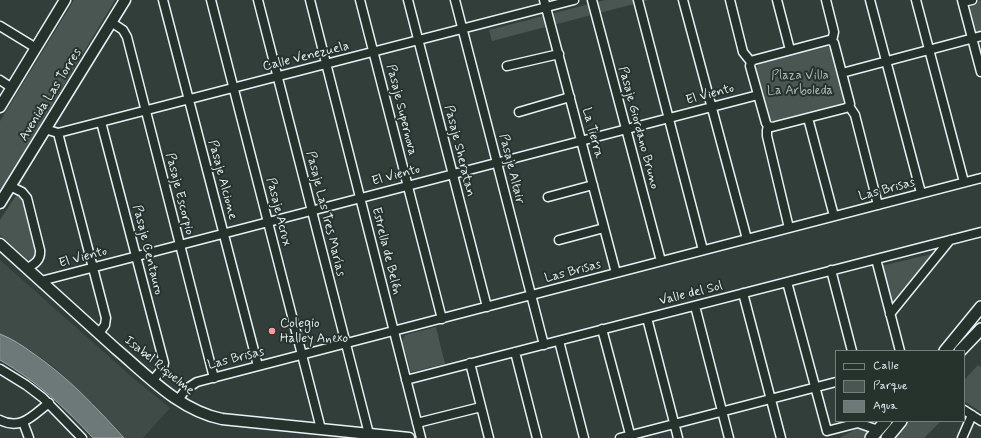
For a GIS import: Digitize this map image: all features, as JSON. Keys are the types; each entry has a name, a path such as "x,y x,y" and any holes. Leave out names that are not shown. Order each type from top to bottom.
{"main road":[{"path":"946,350 981,306"},
{"path":"961,350 981,329"},
{"path":"875,434 885,422"},
{"path":"887,438 900,422"}],"street":[{"path":"0,107 65,0"},
{"name":"Avenida Las Torres","path":"0,203 125,0"},
{"name":"Pasaje Alcione","path":"163,0 258,366"},
{"name":"Pasaje Acrux","path":"211,0 321,429"},
{"name":"Pasaje Las Tres Marías","path":"258,0 369,434"},
{"name":"Estrella de Belén","path":"310,0 420,438"},
{"name":"Pasaje Supernova","path":"360,0 442,319"},
{"name":"Pasaje Sheratan","path":"408,0 486,307"},
{"name":"Pasaje Altair","path":"455,0 544,345"},
{"name":"Calle Venezuela","path":"58,133 462,29 545,4 574,0"},
{"name":"Pasaje Giordano Bruno","path":"592,0 660,262"},
{"path":"638,0 703,250"},
{"path":"683,0 747,239"},
{"path":"730,0 743,52 751,62 750,66 768,126 767,136 789,228"},
{"path":"777,0 790,50"},
{"path":"826,0 834,32 832,41 834,43 842,73 849,106 855,115 878,204"},
{"path":"870,0 921,193"},
{"path":"916,0 964,182"},
{"path":"972,0 962,1 981,72"},
{"name":"La Tierra","path":"545,4 616,273"},
{"name":"Pasaje Escorpio","path":"111,22 126,34 214,378"},
{"path":"0,26 36,48"},
{"path":"842,73 981,36"},
{"path":"751,62 790,50 829,40 832,41"},
{"path":"507,66 559,54"},
{"path":"0,80 12,88"},
{"name":"El Viento","path":"41,281 758,95"},
{"path":"520,112 570,97"},
{"path":"768,126 772,127 849,106"},
{"path":"808,118 834,216"},
{"name":"Pasaje Centauro","path":"102,122 164,363 163,368 153,380"},
{"path":"45,129 50,132 58,133 106,320 105,325 99,333"},
{"name":"Las Brisas","path":"178,400 186,389 193,383 981,178"},
{"path":"548,197 593,185"},
{"path":"10,186 22,192 27,198 40,250 41,256 38,261 27,268"},
{"path":"559,240 604,228"},
{"name":"Valle del Sol","path":"406,380 981,232"},
{"path":"890,314 950,240"},
{"name":"Isabel Riquelme","path":"0,244 153,380 178,400 204,414 222,419 409,438"},
{"path":"876,259 900,350"},
{"path":"831,270 852,350"},
{"path":"787,282 827,431 858,423 875,434"},
{"path":"743,293 781,438"},
{"path":"695,306 729,438"},
{"path":"647,318 678,438"},
{"path":"602,329 631,437"},
{"path":"558,341 584,438"},
{"path":"515,352 537,438"},
{"path":"470,364 489,438"},
{"path":"0,369 26,385 49,403 82,438"},
{"path":"620,438 631,437 674,424 835,382"},
{"path":"0,420 12,425 23,422 49,403"},
{"path":"417,423 481,407"},
{"path":"965,411 981,421"},
{"path":"962,438 972,415"},
{"path":"23,422 29,438"}],"shaded area":[{"path":"0,260 133,378 170,408 143,438 124,438 94,404 53,366 18,343 0,334"}],"green space":[{"path":"74,0 115,0 0,192 0,121"},
{"path":"605,0 649,0 492,41 489,30"},
{"path":"981,0 981,31 975,32 968,19 968,4"},
{"name":"Plaza Villa La Arboleda","path":"826,45 831,49 845,98 842,104 774,123 768,119 755,70 759,63"},
{"path":"17,194 24,200 35,252 35,256 30,260 0,235 0,220"},
{"path":"932,254 891,303 881,266"},
{"path":"436,327 445,364 411,372 402,341 405,335"},
{"path":"978,365 981,367 981,412 965,402 965,379"},
{"path":"908,422 940,422 924,438 894,438"},
{"path":"865,428 872,431 865,438 840,438 856,429"}],"water":[{"path":"0,334 22,345 59,373 92,404 124,438 93,438 50,395 14,368 0,360"}],"place":[{"name":"Colegio Halley Anexo","path":"272,331"}]}
